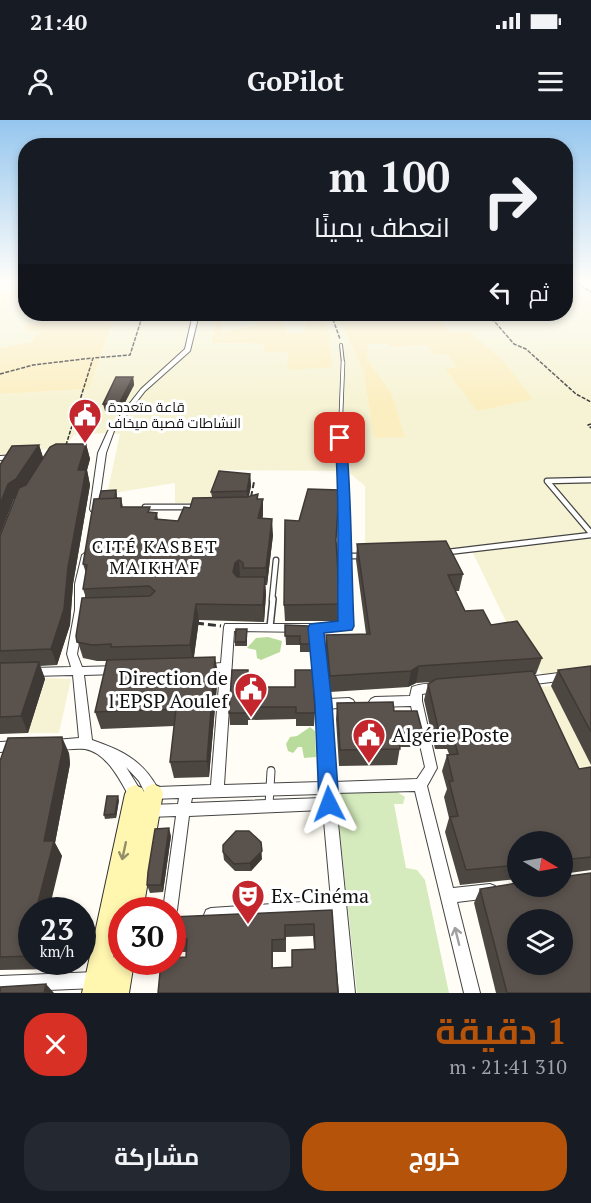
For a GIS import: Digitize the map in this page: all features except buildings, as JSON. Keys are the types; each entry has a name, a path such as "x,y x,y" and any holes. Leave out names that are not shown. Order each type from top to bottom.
{"street":[{"path":"96,513 97,453 143,390 188,350 194,323"},
{"path":"0,458 23,457"},
{"path":"217,791 229,627 346,626 345,488"},
{"path":"88,541 80,584 85,610 72,654 78,671 91,746"},
{"path":"316,628 324,704 327,786 347,993"},
{"path":"192,668 226,667"},
{"path":"21,672 135,670"},
{"path":"515,683 591,673"},
{"path":"449,688 416,690 416,701 431,768 420,785 471,993"},
{"path":"324,704 416,701"},
{"path":"6,749 37,746 91,746 126,759 138,768 142,802 133,897"},
{"path":"142,802 186,792 420,785"},
{"path":"172,897 186,792"},
{"path":"142,802 184,808 329,804"},
{"path":"120,897 142,802"},
{"path":"447,896 504,889"},
{"path":"186,917 338,907"},
{"path":"0,984 110,981"}],"lane":[{"path":"342,345 344,370 340,438 345,488"},
{"path":"591,480 547,481 591,534"},
{"path":"137,507 206,507"},
{"path":"443,552 591,534"},
{"path":"344,559 349,556 370,556"},
{"path":"270,627 276,561"},
{"path":"263,589 274,589"},
{"path":"269,805 271,770"}],"path":[{"path":"0,374 33,365 130,355 139,323"},
{"path":"334,323 342,345"},
{"path":"496,323 517,347 526,349 576,394 591,402"},
{"path":"63,454 93,358"},
{"path":"591,424 588,425 591,429"},
{"path":"250,500 254,482"},
{"path":"186,622 229,627"}],"shaded area":[{"path":"0,323 34,323 25,325 39,332 31,342 0,348"},
{"path":"113,323 215,323 211,343 263,344 264,352 289,353 288,370 329,335 326,323 341,323 363,371 374,437 391,393 367,358 367,344 428,345 447,354 458,368 446,369 532,399 502,359 470,332 448,331 444,323 591,323 591,668 543,675 514,638 472,551 365,555 365,486 347,471 222,470 212,504 175,503 175,483 107,494 120,434 107,433 74,435 64,449 24,450 0,486 0,394 89,389"},
{"path":"222,323 255,323 255,325 223,332"},
{"path":"283,323 306,323 305,332 286,333"},
{"path":"46,678 71,679 59,733 28,733"},
{"path":"551,686 591,765 591,782 570,785 526,688"}],"green space":[{"path":"268,637 282,641 280,652 261,660 257,658 256,650 247,648 256,638"},
{"path":"310,727 315,731 316,757 304,758 302,747 298,747 293,753 288,751 286,744 290,737 297,736"},
{"path":"340,792 397,792 405,797 403,804 394,804 406,868 417,870 425,880 449,993 357,993 336,797"}],"sand":[{"path":"35,323 113,323 89,389 0,394 0,348 31,342 38,332 26,331 24,325"},
{"path":"215,323 222,323 223,332 255,325 255,323 284,323 287,333 305,332 306,323 326,323 332,367 287,370 288,353 264,352 263,344 211,343"},
{"path":"341,323 444,323 448,331 470,332 502,359 533,399 477,411 445,369 457,367 447,354 435,354 427,345 389,347 387,344 368,344 367,358 391,393 405,437 374,438 363,371"}],"place":[{"name":"قاعة متعددة النشاطات قصبة ميخاف","path":"85,444"},
{"name":"Direction de l'EPSP Aoulef","path":"251,718"},
{"name":"Algérie Poste","path":"369,764"},
{"name":"Ex-Cinéma","path":"248,925"}],"district":[{"name":"CITÉ KASBET MAIKHAF","path":"155,557"}],"route":[{"path":"329,804 324,704 316,628 346,626 345,488 340,438"}]}
